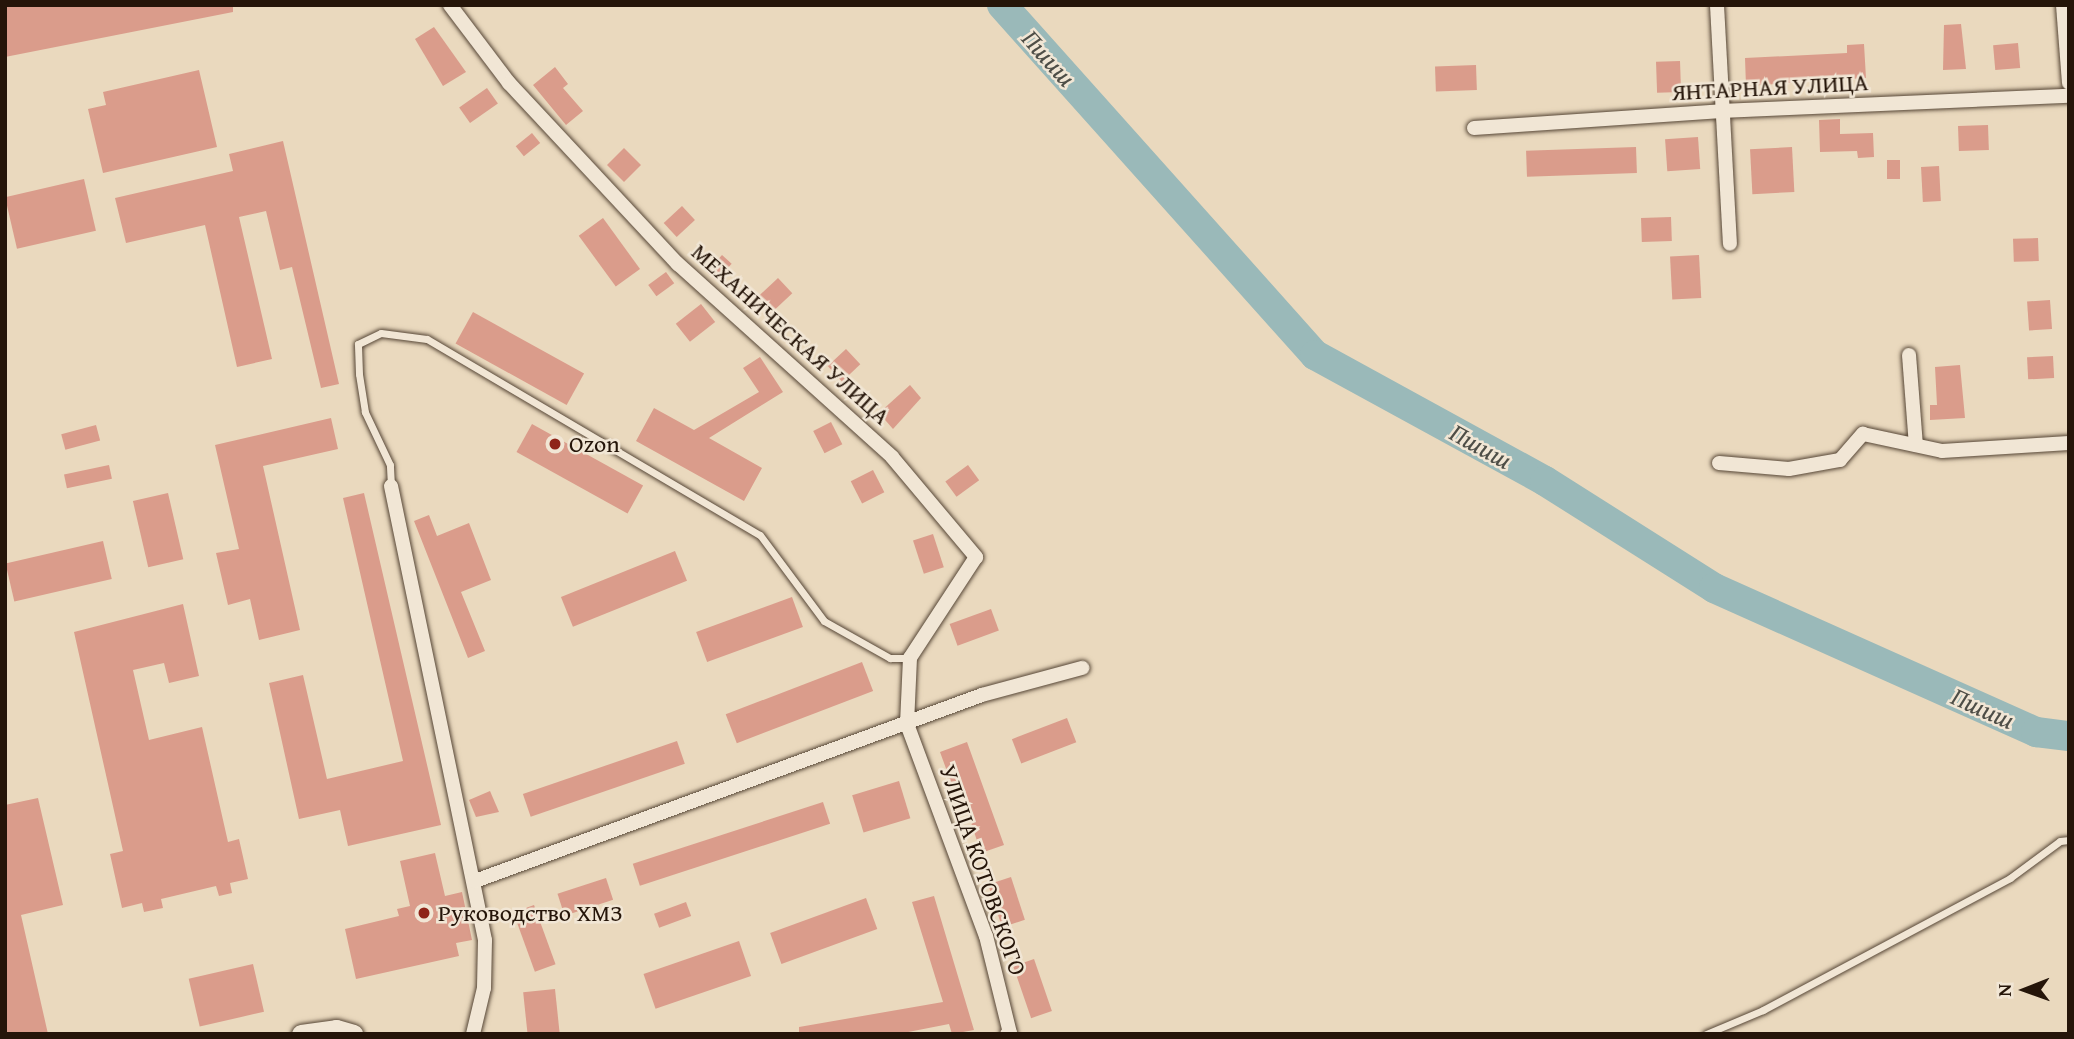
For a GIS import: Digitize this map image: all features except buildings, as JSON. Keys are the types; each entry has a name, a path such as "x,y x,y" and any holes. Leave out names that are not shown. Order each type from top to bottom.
{"main road":[{"path":"301,1034 336,1029 354,1034"}],"street":[{"name":"МЕХАНИЧЕСКАЯ УЛИЦА","path":"450,5 509,83 678,264 892,457 976,557 910,658"},
{"path":"1717,5 1730,244"},
{"path":"2063,5 2069,83"},
{"name":"ЯНТАРНАЯ УЛИЦА","path":"1474,128 1721,111 2069,96"},
{"path":"1909,355 1916,445"},
{"path":"1719,463 1788,469 1840,460 1863,434 1942,451 2069,443"},
{"path":"391,486 475,881 485,940 484,989 473,1034"},
{"path":"907,724 910,658"},
{"path":"475,881 982,695 1082,668"},
{"name":"УЛИЦА КОТОВСКОГО","path":"907,724 986,936 1008,1033"}],"lane":[{"path":"391,486 390,465 365,412 359,374 358,345 381,333 427,339 760,535 824,621 890,658 910,658"},
{"path":"1706,1034 1763,1010 2010,878 2060,841 2069,840"}],"waterway":[{"name":"Пшиш","path":"1002,5 1315,355 1545,481 1714,588 2036,732 2069,736"}],"place":[{"name":"Ozon","path":"555,444"},
{"name":"Руководство ХМЗ","path":"424,913"}]}
